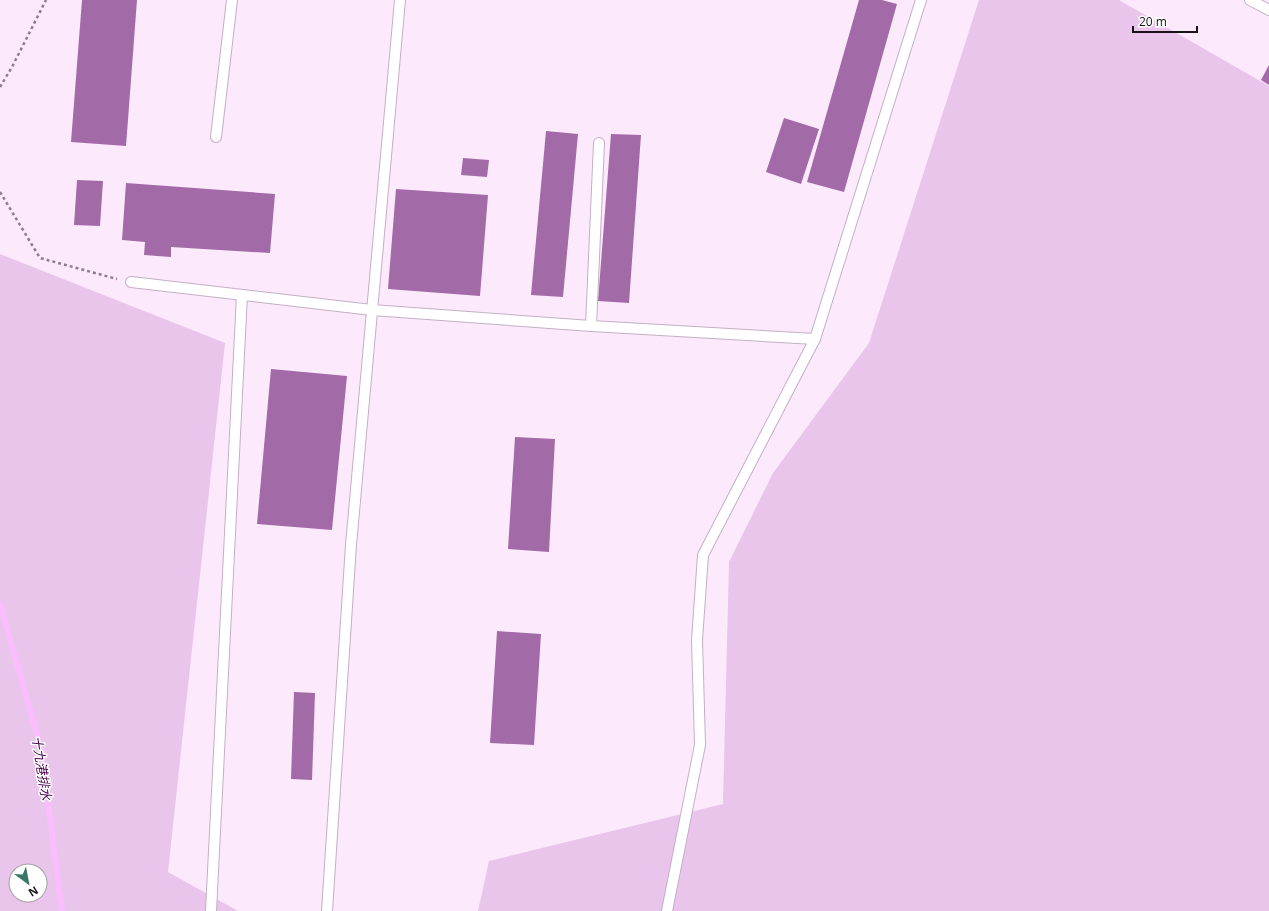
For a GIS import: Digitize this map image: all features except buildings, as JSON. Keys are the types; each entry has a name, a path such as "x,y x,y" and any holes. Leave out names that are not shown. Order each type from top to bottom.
{"lane":[{"path":"216,137 232,0"},
{"path":"327,911 351,545 400,0"},
{"path":"667,911 700,745 697,640 703,555 815,339 921,0"},
{"path":"1250,0 1269,10"},
{"path":"592,326 599,143"},
{"path":"131,282 372,310 592,326 815,339"},
{"path":"210,911 242,295"}],"path":[{"path":"0,87 12,67 46,0"},
{"path":"0,192 40,258 131,282"}],"shaded area":[{"path":"979,0 1119,0 1269,86 1269,911 478,911 489,861 723,804 729,562 773,473 869,343"},
{"path":"0,254 225,343 168,872 238,911 0,911"}],"waterway":[{"name":"十九港排水","path":"0,604 41,749 62,911"}]}
